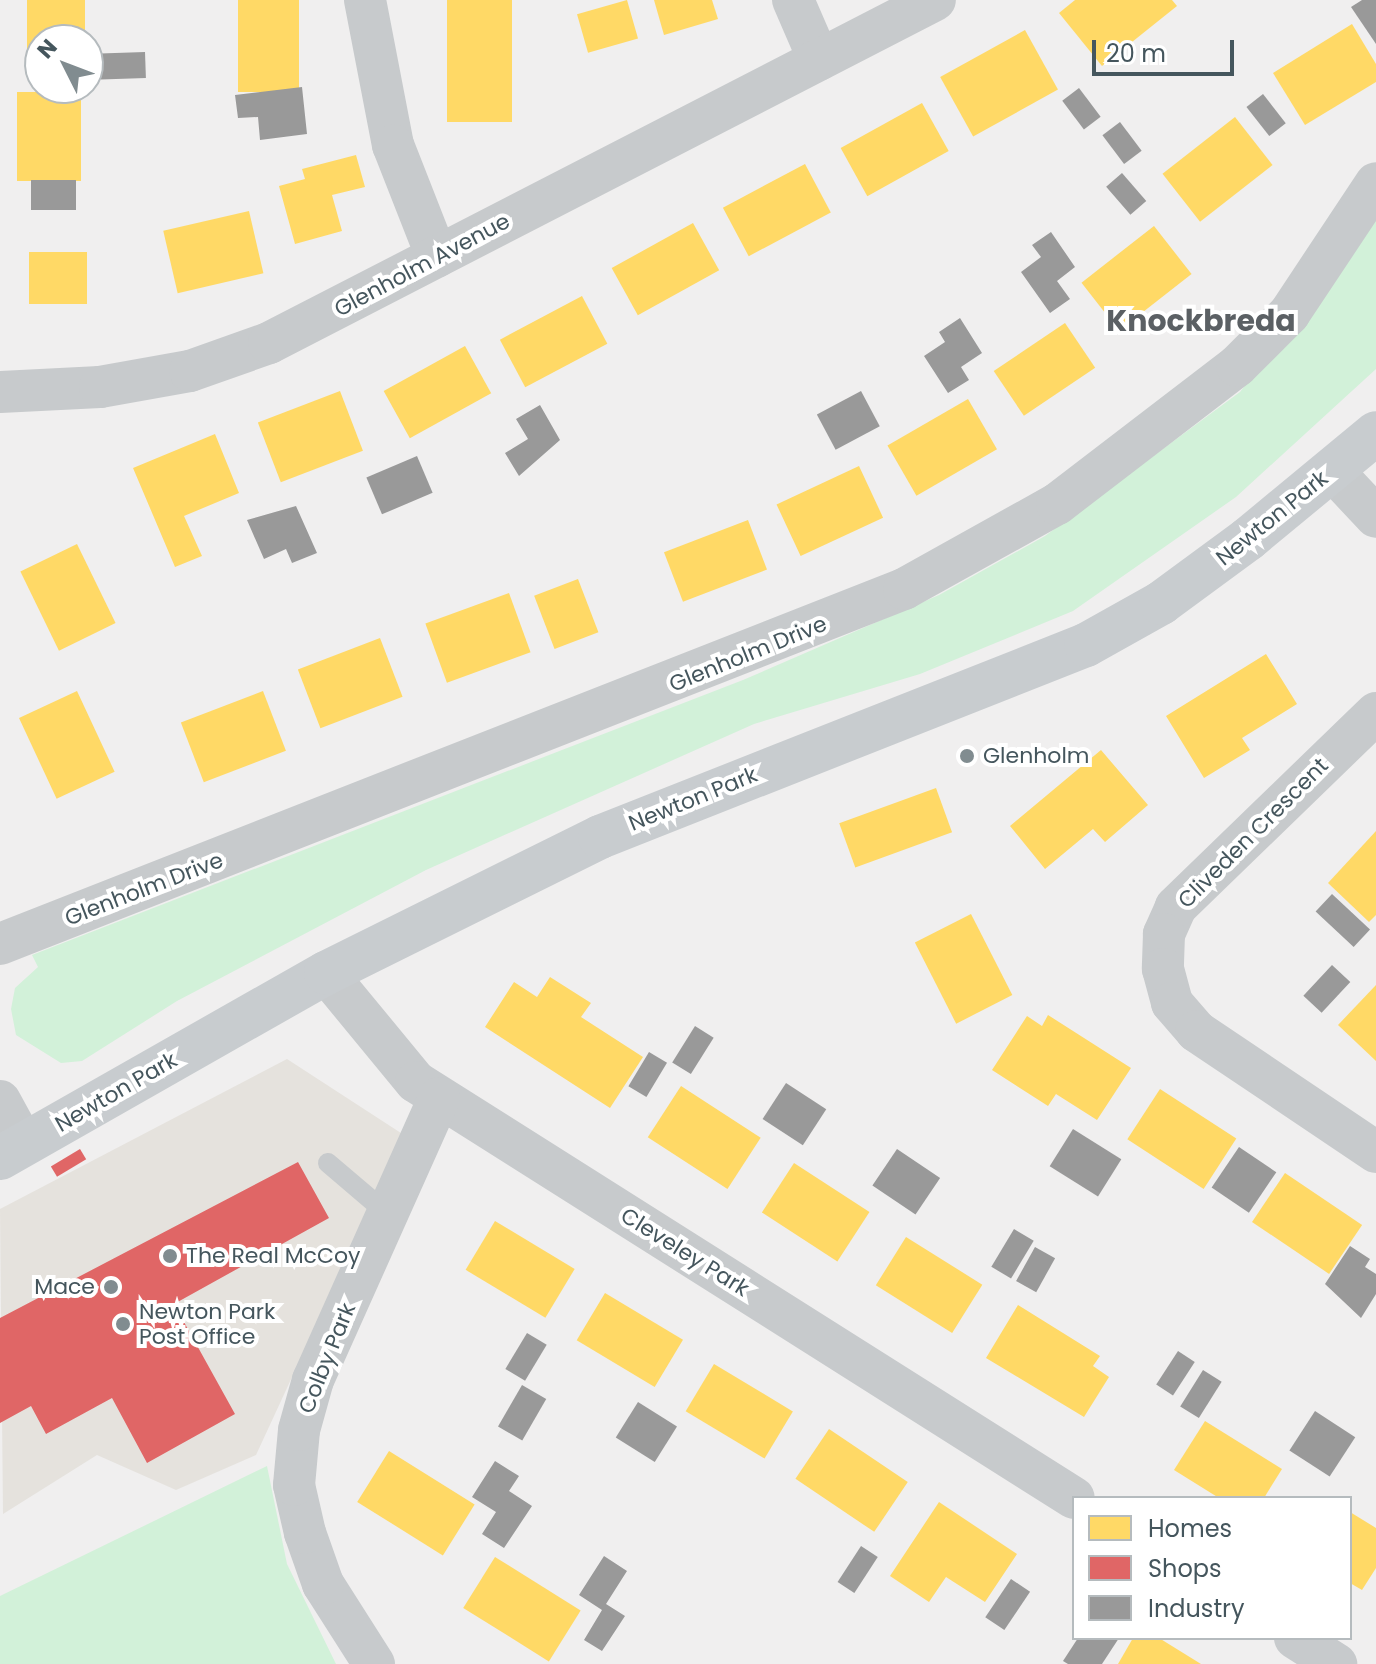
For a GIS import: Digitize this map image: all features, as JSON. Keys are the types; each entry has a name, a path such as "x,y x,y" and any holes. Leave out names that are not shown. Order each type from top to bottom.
{"street":[{"path":"365,0 393,145 437,257"},
{"path":"793,0 819,60"},
{"name":"Glenholm Avenue","path":"0,392 100,387 190,371 269,343 935,0"},
{"name":"Glenholm Drive","path":"0,944 904,589 1057,504 1237,366 1289,314 1376,183"},
{"name":"Newton Park","path":"12,1152 326,973 600,837 1086,645 1161,603 1376,433"},
{"path":"1332,470 1376,517"},
{"name":"Cliveden Crescent","path":"1376,713 1176,907 1164,934 1163,969 1172,1003 1196,1031 1376,1152"},
{"name":"Cleveley Park","path":"326,973 381,1047 439,1098 1072,1497"},
{"name":"Colby Park","path":"374,1664 323,1584 294,1485 313,1380 439,1098"},
{"path":"0,1101 12,1152"},
{"path":"1298,1640 1336,1664"}],"lane":[{"path":"328,1163 389,1215"}],"shaded area":[{"path":"287,1059 404,1135 256,1455 176,1490 97,1455 3,1514 0,1209"}],"green space":[{"path":"1376,219 1376,369 1236,497 1073,611 920,674 754,724 426,870 177,1001 82,1061 61,1063 16,1035 11,1009 15,988 38,967 32,955 743,680 939,595 1045,536 1240,392"},
{"path":"267,1466 287,1564 336,1664 0,1664 0,1596"}],"building: Homes":[{"path":"27,0 85,0 85,24 27,24"},
{"path":"238,0 299,0 299,92 238,92"},
{"path":"447,0 512,0 512,122 447,122"},
{"path":"627,0 638,38 588,53 577,14"},
{"path":"654,0 712,0 718,19 664,35"},
{"path":"1075,0 1172,0 1177,6 1102,66 1059,13"},
{"path":"1352,24 1376,64 1376,82 1305,125 1273,73"},
{"path":"1025,30 1058,89 973,137 940,77"},
{"path":"17,92 24,92 24,104 81,104 81,181 17,181"},
{"path":"922,103 949,151 867,196 841,148"},
{"path":"1235,117 1273,165 1200,222 1163,174"},
{"path":"356,155 365,187 332,195 342,231 295,244 279,186 305,179 302,169"},
{"path":"805,164 831,213 749,256 723,208"},
{"path":"249,211 263,273 178,293 163,231"},
{"path":"693,223 719,270 638,315 612,268"},
{"path":"1154,226 1192,274 1119,331 1082,283"},
{"path":"29,252 87,252 87,304 29,304"},
{"path":"582,296 607,344 525,387 500,340"},
{"path":"1065,323 1095,368 1024,416 994,371"},
{"path":"465,346 491,393 410,438 384,391"},
{"path":"340,391 363,451 281,482 258,423"},
{"path":"968,399 997,449 916,496 887,446"},
{"path":"215,434 239,493 184,516 202,556 175,567 133,468"},
{"path":"859,466 883,518 801,556 777,504"},
{"path":"748,520 767,569 683,602 664,552"},
{"path":"77,544 116,623 59,651 20,572"},
{"path":"578,579 598,632 555,649 534,596"},
{"path":"509,593 531,652 447,683 425,623"},
{"path":"380,638 403,697 320,728 298,670"},
{"path":"1266,654 1297,704 1242,738 1250,750 1204,778 1166,716"},
{"path":"77,691 115,772 57,799 19,718"},
{"path":"263,691 286,751 204,782 181,723"},
{"path":"1101,750 1148,805 1105,842 1093,829 1045,869 1010,826"},
{"path":"936,788 952,832 855,867 839,823"},
{"path":"1376,831 1376,915 1369,922 1328,883"},
{"path":"971,914 1012,995 956,1024 915,943"},
{"path":"550,977 591,1003 581,1017 643,1057 610,1108 485,1027 514,982 537,997"},
{"path":"1376,985 1376,1061 1338,1025"},
{"path":"1048,1015 1131,1068 1097,1120 1056,1094 1048,1106 992,1070 1027,1016 1042,1026"},
{"path":"681,1086 761,1138 727,1189 648,1137"},
{"path":"1160,1089 1236,1139 1204,1189 1127,1139"},
{"path":"794,1163 869,1212 837,1261 762,1212"},
{"path":"1285,1173 1362,1225 1329,1274 1252,1222"},
{"path":"495,1221 575,1269 545,1318 466,1270"},
{"path":"906,1237 982,1285 952,1333 876,1285"},
{"path":"605,1293 683,1340 655,1387 577,1340"},
{"path":"1018,1305 1100,1356 1093,1366 1109,1377 1084,1417 986,1358"},
{"path":"714,1364 793,1411 765,1459 686,1411"},
{"path":"1205,1421 1282,1469 1265,1496 1216,1496 1174,1470"},
{"path":"829,1429 908,1482 874,1532 795,1479"},
{"path":"389,1451 475,1505 443,1555 357,1502"},
{"path":"939,1502 1017,1554 985,1602 946,1577 929,1602 890,1576"},
{"path":"1352,1513 1376,1528 1376,1568 1362,1590 1352,1584"},
{"path":"495,1557 581,1611 549,1661 463,1608"},
{"path":"1132,1640 1162,1640 1201,1664 1118,1664"}],"building: Shops":[{"path":"80,1149 86,1159 57,1177 51,1167"},
{"path":"298,1162 329,1218 174,1304 235,1414 147,1463 112,1398 46,1434 31,1406 0,1423 0,1318"}],"building: Industry":[{"path":"1362,0 1376,0 1376,44 1351,7"},
{"path":"145,52 146,78 104,79 104,53"},
{"path":"302,87 307,134 260,140 258,117 238,118 235,95"},
{"path":"1079,88 1101,117 1084,129 1062,101"},
{"path":"1263,94 1286,123 1269,136 1246,107"},
{"path":"1120,122 1142,151 1124,164 1102,135"},
{"path":"1122,173 1146,201 1130,215 1106,187"},
{"path":"31,180 76,180 76,210 31,210"},
{"path":"1051,232 1075,267 1057,281 1070,299 1050,313 1021,272 1041,257 1032,245"},
{"path":"960,318 982,353 961,367 969,380 948,393 924,356 945,342 939,332"},
{"path":"861,391 880,426 836,450 817,414"},
{"path":"540,405 560,440 519,476 505,453 528,439 516,419"},
{"path":"417,456 433,493 382,514 366,477"},
{"path":"296,506 317,553 292,563 286,549 264,559 247,520"},
{"path":"1332,894 1370,929 1354,947 1316,912"},
{"path":"1332,965 1350,982 1322,1013 1303,996"},
{"path":"695,1026 714,1038 691,1074 672,1062"},
{"path":"649,1052 667,1063 646,1097 628,1086"},
{"path":"786,1083 826,1109 803,1145 763,1119"},
{"path":"1073,1129 1121,1159 1098,1197 1050,1166"},
{"path":"1239,1147 1276,1172 1249,1213 1212,1188"},
{"path":"897,1149 940,1178 916,1215 872,1185"},
{"path":"1014,1229 1034,1241 1011,1279 991,1267"},
{"path":"1350,1246 1370,1259 1365,1267 1376,1274 1376,1294 1361,1318 1325,1284"},
{"path":"1035,1247 1055,1258 1036,1292 1016,1281"},
{"path":"527,1333 547,1345 525,1381 505,1369"},
{"path":"1178,1351 1195,1362 1173,1395 1156,1385"},
{"path":"1203,1370 1222,1382 1199,1418 1180,1406"},
{"path":"522,1385 546,1399 522,1441 498,1427"},
{"path":"638,1402 677,1426 655,1462 616,1438"},
{"path":"1315,1411 1355,1437 1330,1477 1289,1450"},
{"path":"495,1461 519,1476 509,1491 532,1506 504,1548 482,1534 496,1512 472,1497"},
{"path":"861,1546 878,1557 854,1593 838,1582"},
{"path":"604,1556 627,1571 606,1604 625,1616 602,1651 584,1640 602,1610 579,1595"},
{"path":"1011,1579 1030,1592 1004,1630 985,1617"},
{"path":"1077,1640 1118,1640 1102,1664 1068,1664 1063,1661"}],"place":[{"name":"Glenholm","path":"967,756"},
{"name":"The Real McCoy","path":"170,1256"},
{"name":"Mace","path":"111,1287"},
{"name":"Newton Park Post Office","path":"123,1324"}],"district":[{"name":"Knockbreda","path":"1201,321"}]}
